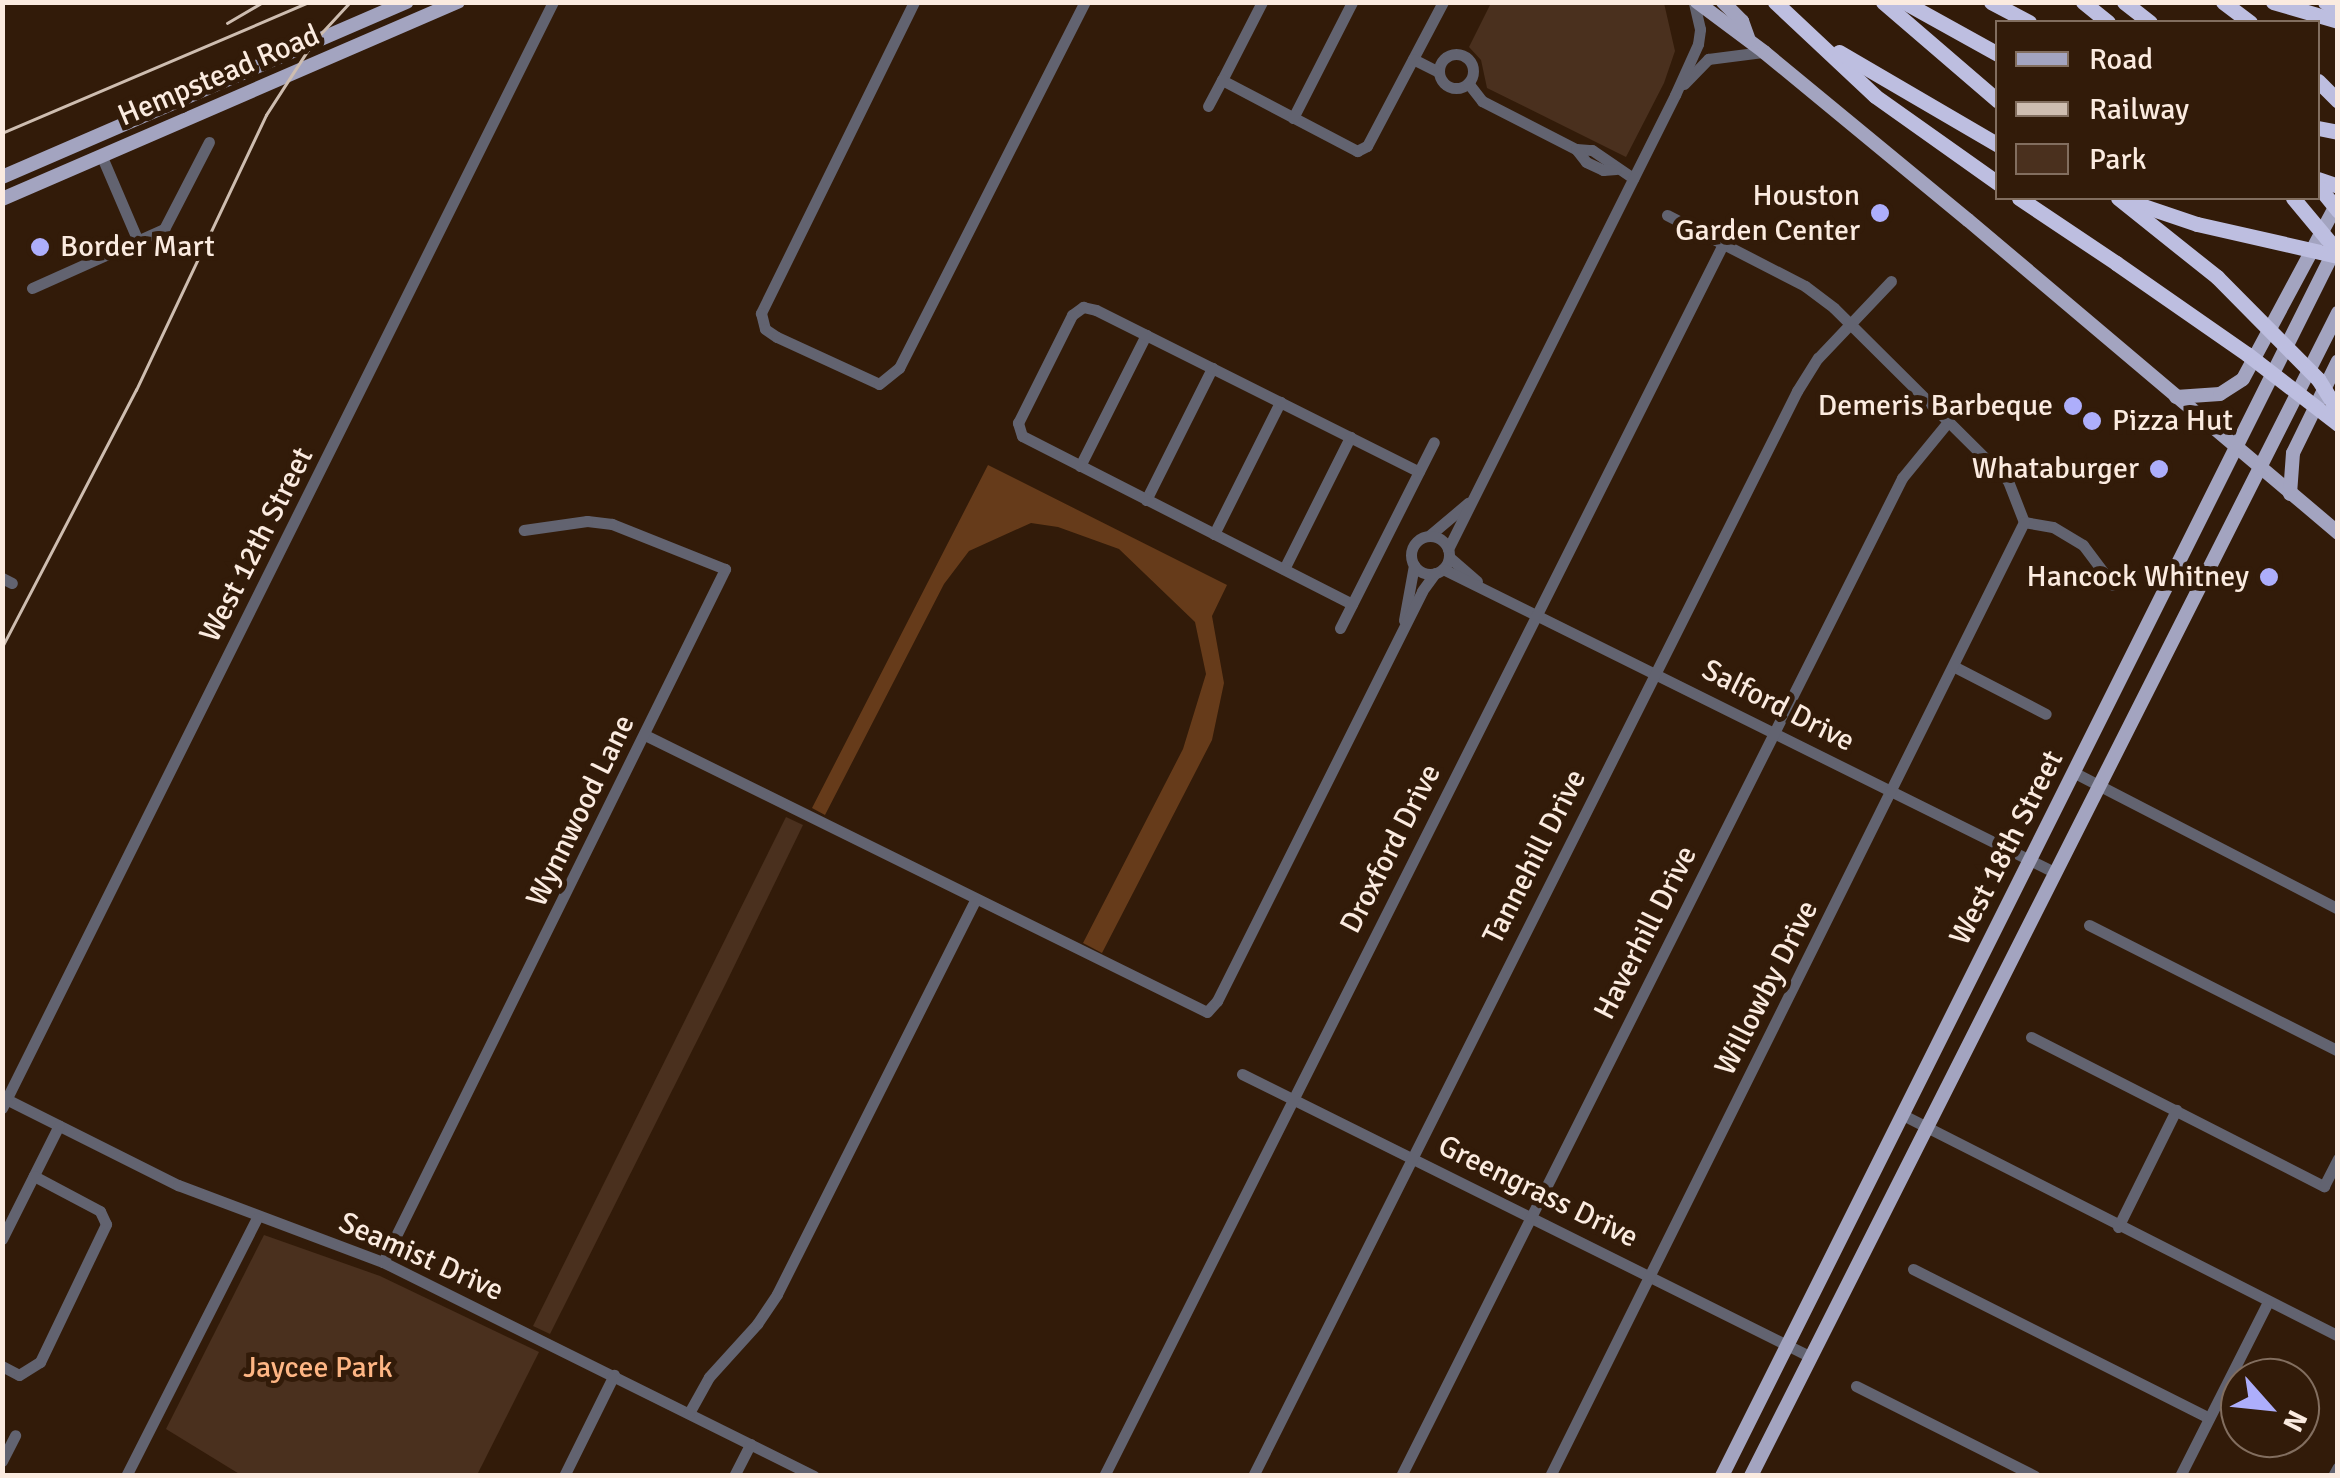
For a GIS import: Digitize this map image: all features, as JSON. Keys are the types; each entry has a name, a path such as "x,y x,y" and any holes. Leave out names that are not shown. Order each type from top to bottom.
{"highway":[{"path":"1775,2 1875,96 1995,181"},
{"path":"1883,2 1995,99"},
{"path":"1904,2 1995,52"},
{"path":"1991,2 2025,20"},
{"path":"2083,2 2106,20"},
{"path":"2124,2 2147,20"},
{"path":"2224,2 2247,20"},
{"path":"2274,2 2338,21"},
{"path":"2288,2 2318,20"},
{"path":"2325,2 2338,10"},
{"path":"1818,40 1995,142"},
{"path":"2320,184 2338,211"},
{"path":"2021,200 2247,354 2338,424"},
{"path":"2121,200 2217,277 2318,379 2338,411"},
{"path":"2124,200 2197,224 2338,254"},
{"path":"2295,200 2338,254"}],"main road":[{"name":"Hempstead Road","path":"2,176 407,2"},
{"name":"Hempstead Road","path":"8,197 458,2"},
{"path":"1696,2 1764,52 2338,533"},
{"path":"1723,2 1742,21 1749,40"},
{"path":"354,25 362,45"},
{"path":"284,77 303,46"},
{"path":"2,215 8,197"},
{"path":"2176,396 2220,394 2242,379 2338,202"},
{"name":"West 18th Street","path":"1722,1476 2238,451 2338,244"},
{"name":"West 18th Street","path":"1751,1476 2338,312"},
{"path":"2290,494 2293,453 2338,361"},
{"path":"2187,551 2208,568"},
{"path":"1968,988 1990,999"},
{"path":"1845,1232 1868,1243"}],"street":[{"name":"West 12th Street","path":"4,1102 553,2"},
{"path":"914,2 764,300 763,325 777,337 879,384 899,368 1084,2"},
{"path":"1208,106 1262,2"},
{"path":"1293,118 1352,2"},
{"path":"1222,80 1357,151 1366,146 1443,2"},
{"path":"647,736 1206,1012 1217,1001 1399,639 1444,562 1468,503 1675,95 1698,44 1696,2"},
{"path":"1420,46 1445,58"},
{"path":"1675,95 1708,59 1764,52"},
{"path":"1438,72 1445,58 1455,54 1466,57 1473,67 1468,83"},
{"path":"1413,59 1438,72 1447,86 1468,83"},
{"path":"1468,83 1482,102 1576,148 1609,159 1616,170 1633,178"},
{"path":"32,288 168,224 209,142"},
{"path":"102,156 138,241"},
{"path":"1666,215 1806,286 1850,324 2008,480 2024,522 2054,528 2075,539 2113,585"},
{"name":"Droxford Drive","path":"1104,1476 1723,244"},
{"name":"Tannehill Drive","path":"1253,1476 1797,392 1818,358 1891,281"},
{"path":"1352,604 1022,436 1021,415 1076,310 1096,310 1420,472"},
{"path":"1080,466 1146,335"},
{"path":"1146,500 1212,368"},
{"path":"1214,534 1280,402"},
{"name":"Haverhill Drive","path":"1401,1476 1902,478 1948,422"},
{"path":"1284,569 1350,438"},
{"path":"1340,628 1434,442"},
{"path":"1399,639 1414,565 1412,548 1468,503"},
{"name":"Wynnwood Lane","path":"382,1262 647,736 726,569 612,524 587,521 524,530"},
{"name":"Willowby Drive","path":"1550,1476 2024,522"},
{"path":"1429,536 1441,540 1444,562"},
{"path":"1414,565 1424,573 1444,562"},
{"name":"Salford Drive","path":"1444,562 1537,614 2054,872"},
{"path":"1955,667 2046,714"},
{"path":"2075,773 2338,909"},
{"path":"689,1414 718,1365 757,1324 777,1294 976,901"},
{"path":"2089,925 2338,1051"},
{"path":"2032,1037 2324,1186 2338,1158"},
{"name":"Greengrass Drive","path":"1242,1074 1811,1357"},
{"name":"Seamist Drive","path":"4,1102 178,1185 382,1262 814,1476"},
{"path":"2118,1226 2176,1110"},
{"path":"1903,1116 2338,1336"},
{"path":"2,1238 59,1126"},
{"path":"2,1366 19,1375 40,1362 106,1224 100,1211 34,1176"},
{"path":"126,1476 257,1218"},
{"path":"1912,1269 2209,1418"},
{"path":"2180,1476 2268,1302"},
{"path":"564,1476 614,1376"},
{"path":"1856,1386 2035,1476"},
{"path":"2,1461 16,1435"},
{"path":"734,1476 750,1444"},
{"path":"2333,1476 2338,1467"}],"green space":[{"path":"1491,3 1664,3 1675,51 1664,83 1626,157 1487,88 1481,60 1469,47"},
{"path":"786,817 803,825 726,983 550,1334 533,1326"},
{"name":"Jaycee Park","path":"264,1235 380,1276 539,1352 477,1475 241,1475 166,1429"}],"shaded area":[{"path":"988,465 1227,585 1212,616 1224,683 1212,740 1102,953 1083,943 1183,749 1206,674 1195,622 1119,549 1058,527 1031,523 969,551 944,584 825,815 812,808"}],"railway":[{"path":"227,23 263,2"},
{"path":"2,133 309,2"},
{"path":"2,647 136,390 266,115 313,42 350,2"}],"place":[{"name":"Houston Garden Center","path":"1880,213"},
{"name":"Border Mart","path":"40,247"},
{"name":"Demeris Barbeque","path":"2073,406"},
{"name":"Pizza Hut","path":"2092,421"},
{"name":"Whataburger","path":"2159,469"},
{"name":"Hancock Whitney","path":"2269,577"}]}
